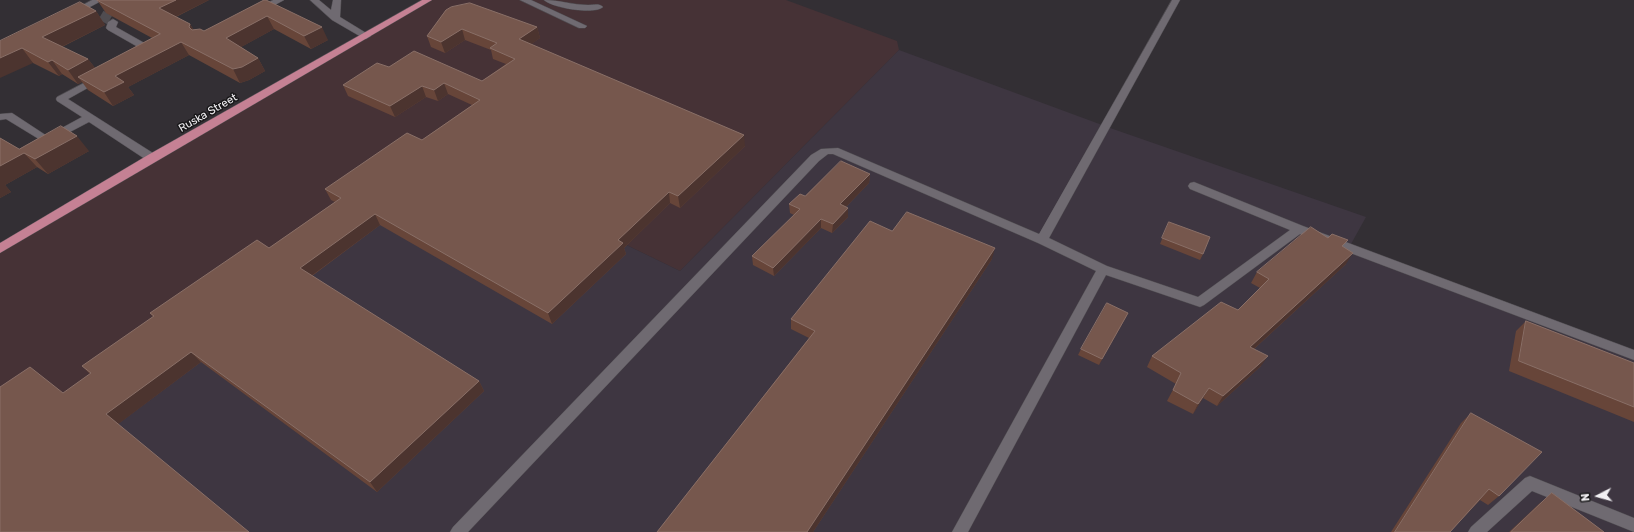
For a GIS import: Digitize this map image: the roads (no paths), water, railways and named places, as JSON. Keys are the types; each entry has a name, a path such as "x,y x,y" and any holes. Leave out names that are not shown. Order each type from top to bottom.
{"main road":[{"name":"Ruska Street","path":"0,249 152,158 428,0"}],"lane":[{"path":"64,16 99,0"},
{"path":"254,13 280,0"},
{"path":"314,0 335,18 366,36"},
{"path":"335,18 337,0"},
{"path":"524,0 582,26"},
{"path":"548,0 562,6 578,9 599,8"},
{"path":"1042,240 1176,0"},
{"path":"86,6 96,12"},
{"path":"113,22 110,28 152,51 138,58"},
{"path":"110,73 61,99 152,158"},
{"path":"0,117 8,116 47,141 89,118"},
{"path":"458,532 814,158 825,151 834,150 1042,240 1104,269 1200,302 1299,229"},
{"path":"1194,186 1299,229 1634,355"},
{"path":"960,532 1104,269"},
{"path":"1476,532 1530,484 1634,525"}],"tunnel":[{"path":"101,15 113,22"}]}
